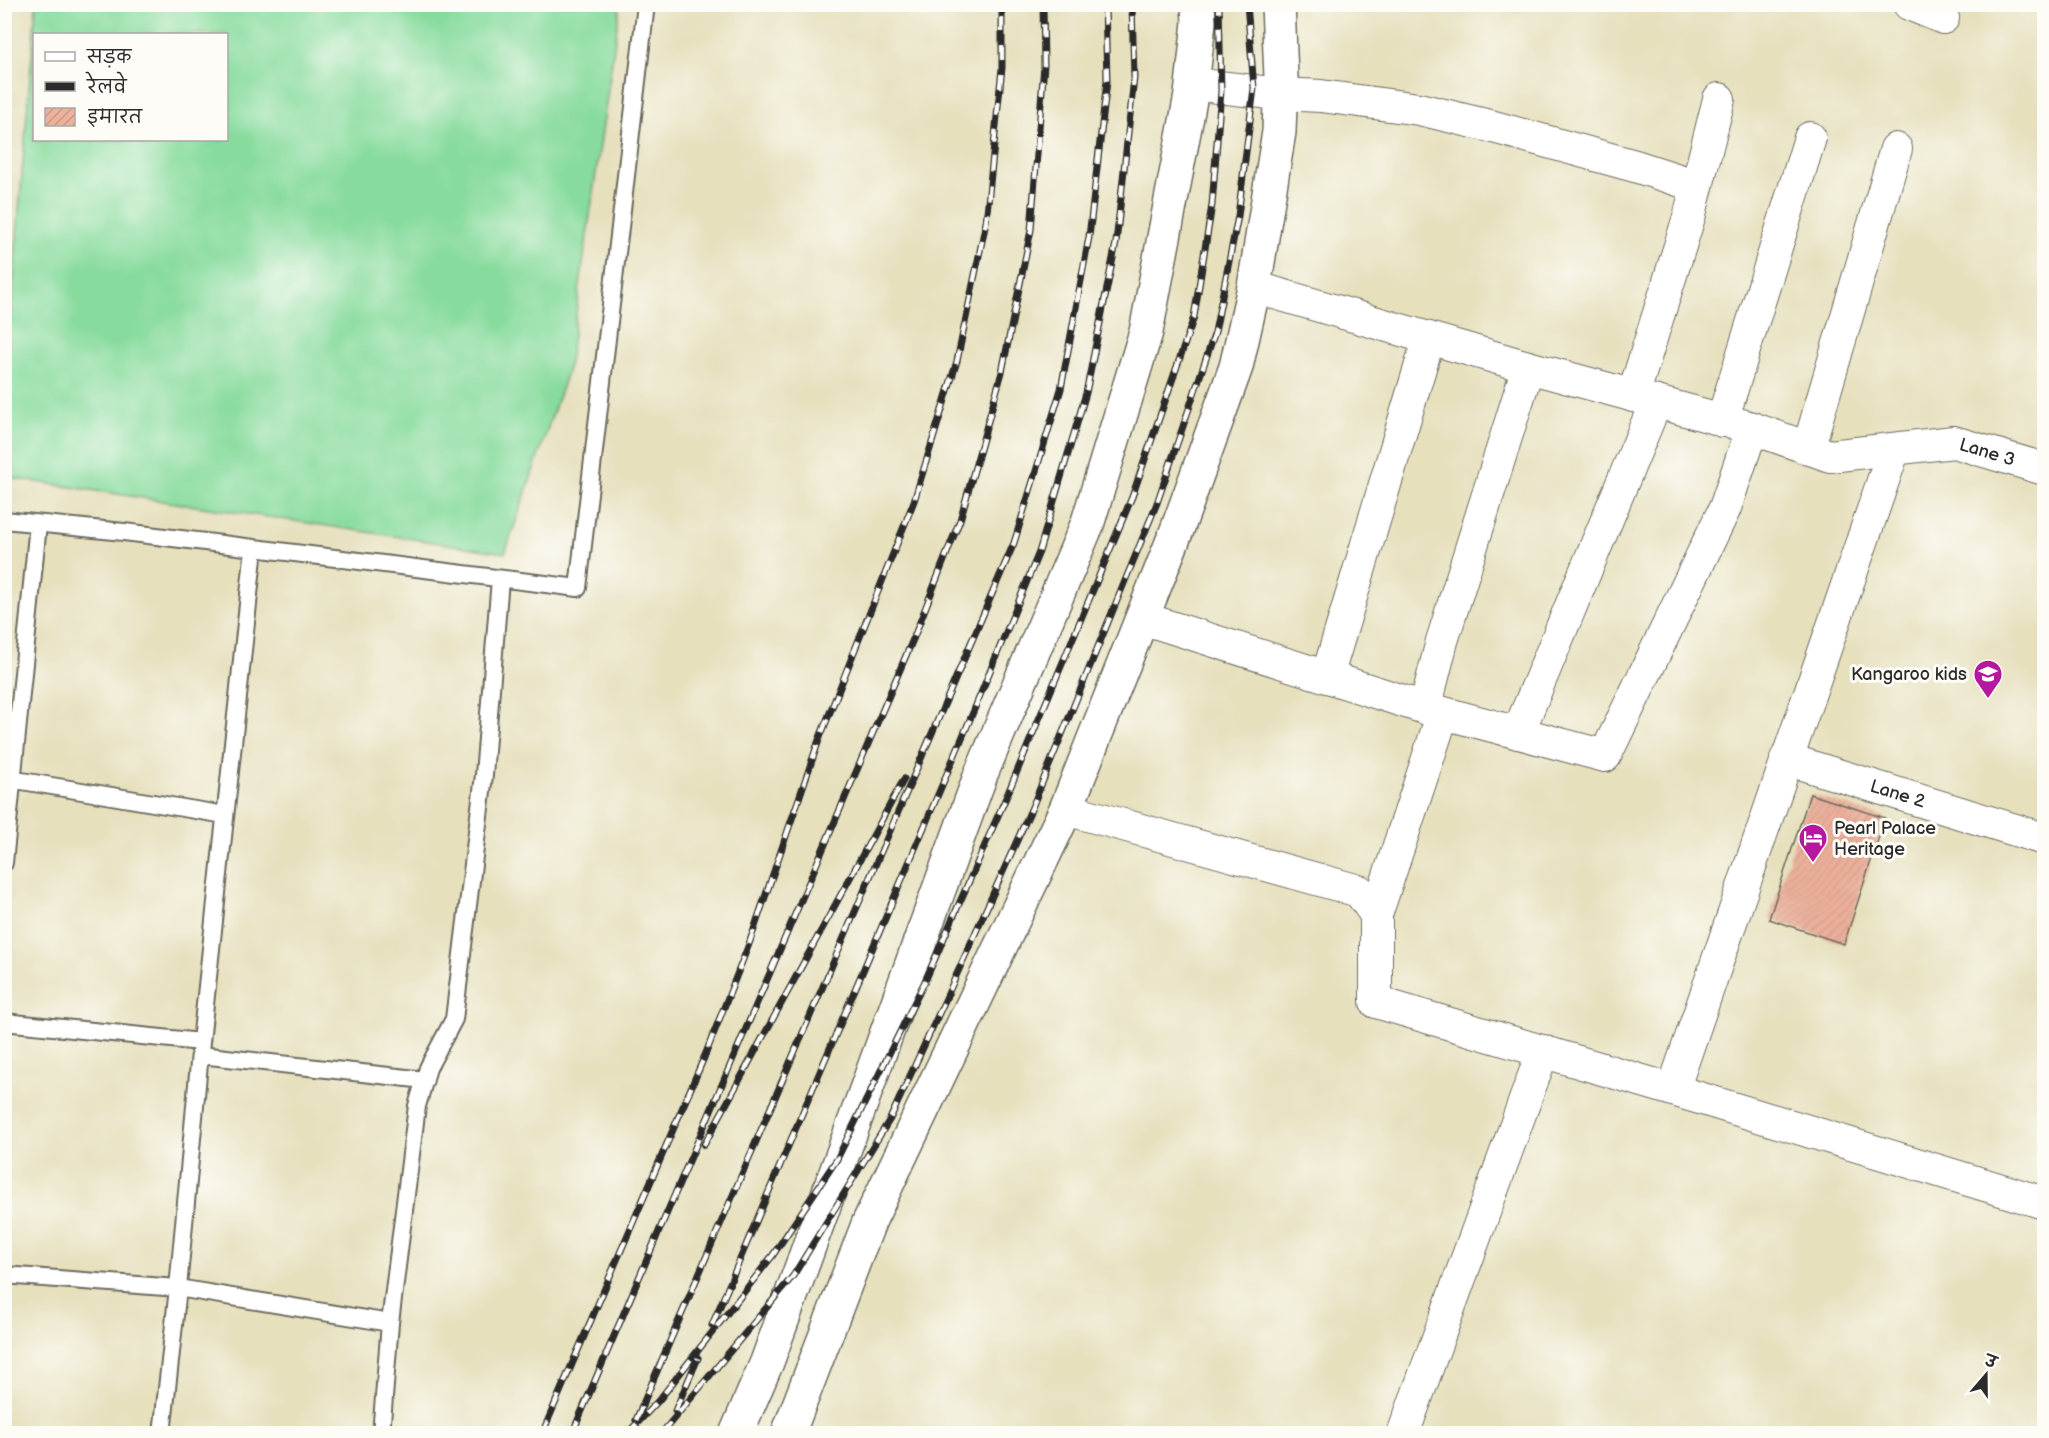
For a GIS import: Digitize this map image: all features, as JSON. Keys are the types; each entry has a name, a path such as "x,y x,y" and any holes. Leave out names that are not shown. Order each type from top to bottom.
{"street":[{"path":"736,1434 767,1362 981,774 1087,525 1146,332 1192,84 1199,22 1198,4"},
{"path":"788,1434 869,1222 1066,809 1177,530 1236,367 1254,287 1279,132 1278,4"},
{"path":"1909,4 1943,18"},
{"path":"1192,84 1280,94 1321,96 1419,110 1490,126 1624,163 1696,186"},
{"path":"1518,733 1644,399 1719,99"},
{"path":"1722,421 1810,138"},
{"path":"1808,449 1896,149"},
{"name":"Lane 3","path":"1254,287 1528,367 1752,428 1830,456 1954,442 2044,469"},
{"path":"1327,677 1429,338"},
{"path":"1528,367 1442,641 1434,710 1376,915 1376,1002 2044,1203"},
{"path":"1142,618 1434,710 1605,756 1725,508 1752,428"},
{"path":"1673,1090 1894,449"},
{"name":"Lane 2","path":"1786,759 2044,839"},
{"path":"1066,809 1359,891 1376,915"},
{"path":"1403,1434 1544,1052"}],"lane":[{"path":"4,520 578,588 646,4"},
{"path":"4,864 9,778 38,524"},
{"path":"162,1434 200,1048 254,548"},
{"path":"381,1434 390,1323 417,1106 428,1068 454,1019 484,775 500,579"},
{"path":"9,778 225,815"},
{"path":"4,1022 425,1080"},
{"path":"4,1275 178,1288 390,1323"}],"green space":[{"path":"36,5 620,5 568,369 505,553 5,477 5,380 33,41 33,141 228,141 228,33 34,33"}],"building":[{"path":"1810,794 1885,818 1844,944 1769,919"}],"railway":[{"path":"542,1434 706,1053 749,944 819,740 914,501 957,361 986,222 1002,68 1002,4"},
{"path":"572,1434 914,637 960,520 1002,372 1031,230 1044,65 1043,4"},
{"path":"636,1420 1014,543 1061,389 1089,237 1107,81 1105,4"},
{"path":"712,1325 1039,552 1086,393 1116,243 1134,78 1132,4"},
{"path":"627,1434 659,1400 773,1255 837,1159 925,981 1008,793 1132,497 1194,317 1212,205 1221,91 1219,4"},
{"path":"661,1434 793,1276 890,1119 1033,805 1157,503 1215,332 1238,216 1254,88 1247,4"},
{"path":"704,1145 904,779"},
{"path":"675,1411 698,1358"}],"place":[{"name":"Kangaroo kids","path":"1988,700"},
{"name":"Pearl Palace Heritage","path":"1813,864"}]}
